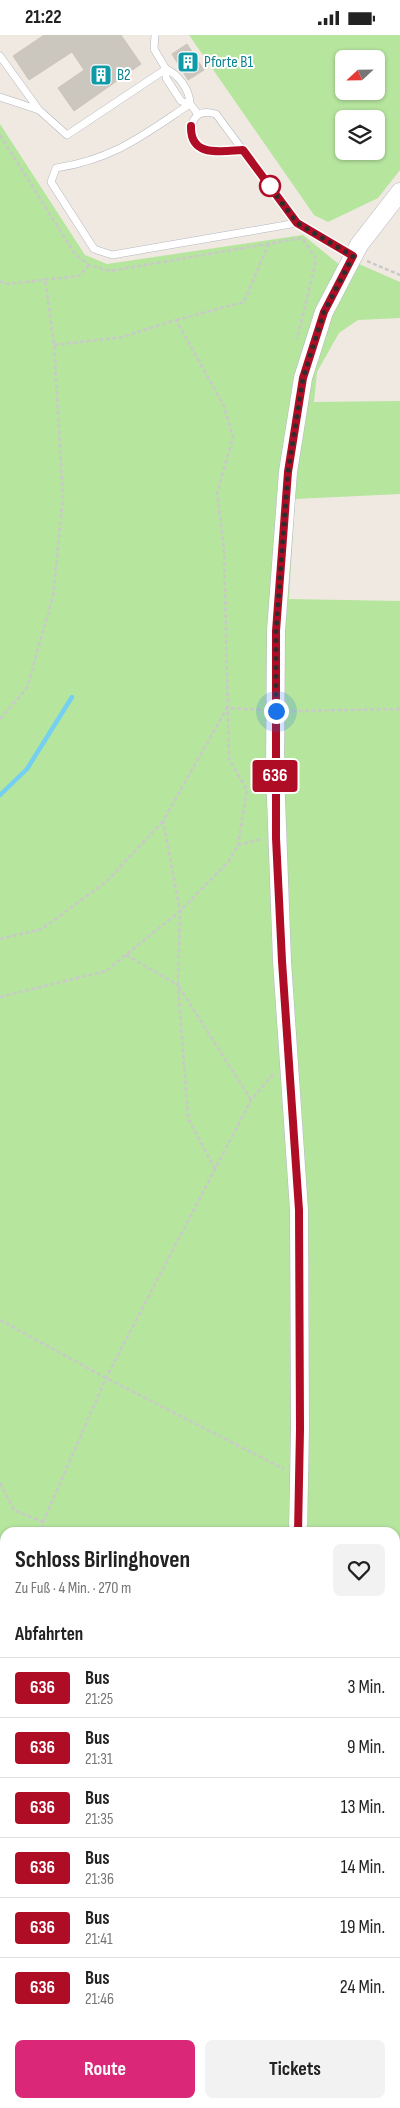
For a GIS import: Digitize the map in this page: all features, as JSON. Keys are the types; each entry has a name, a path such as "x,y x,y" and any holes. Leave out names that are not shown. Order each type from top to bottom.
{"street":[{"path":"298,1527 300,1429 299,1210 276,838 276,631 288,472 303,378 324,312 353,256 371,229 400,193"}],"lane":[{"path":"155,35 154,49 166,69 166,78 181,101 190,104 198,115"},
{"path":"0,56 39,110 67,135 166,69"},
{"path":"0,97 39,110"},
{"path":"190,104 120,150 82,164 56,168 51,182 94,249 112,255 297,223"},
{"path":"243,150 212,151 196,145 191,134 191,126 198,115 206,111 216,114 243,150 297,223 353,256"}],"path":[{"path":"0,135 75,254 89,265 110,271 302,238 308,247"},
{"path":"54,345 122,337 176,319 244,302 269,243"},
{"path":"353,256 400,275"},
{"path":"0,281 6,283 78,276 89,265"},
{"path":"0,719 26,688 53,595 63,497 54,345 45,278"},
{"path":"0,997 106,971 180,911 229,861 238,845 247,790 229,759 224,549 217,493 233,437 224,406 176,319"},
{"path":"227,708 276,711 400,709"},
{"path":"0,939 42,929 107,881 163,821 227,708"},
{"path":"163,821 180,911 178,985 188,1118 215,1169"},
{"path":"238,845 276,838"},
{"path":"126,955 178,985 251,1100"},
{"path":"43,1527 43,1522 106,1378 251,1100 276,1071 289,1070"},
{"path":"0,1320 106,1378 286,1470"},
{"path":"0,1483 14,1510 43,1522"}],"green space":[{"path":"189,35 400,35 400,170 378,198 328,222 314,215"},
{"path":"0,124 85,255 107,264 303,235 352,275 359,264 400,282 400,318 358,320 339,333 317,372 314,402 400,401 400,494 295,499 289,599 400,601 400,1527 0,1527"}],"building":[{"name":"B2","path":"44,35 121,35 141,64 74,111 58,88 84,70 72,52 29,80 13,56"},
{"name":"Pforte B1","path":"187,44 204,70 188,80 172,54"}],"waterway":[{"path":"0,795 27,769 72,697"}],"bus line":[{"name":"636","path":"191,126 191,134 196,145 205,150 243,150 297,223 353,256 324,312 303,378 288,472 276,631 276,838 282,961 299,1210 300,1429 298,1527"}],"place":[{"name":"Pforte B1","path":"188,62"},
{"name":"B2","path":"101,75"}],"route":[{"path":"270,186 268,184 297,223 353,256 324,312 303,378 288,472 276,631 276,711"}]}
